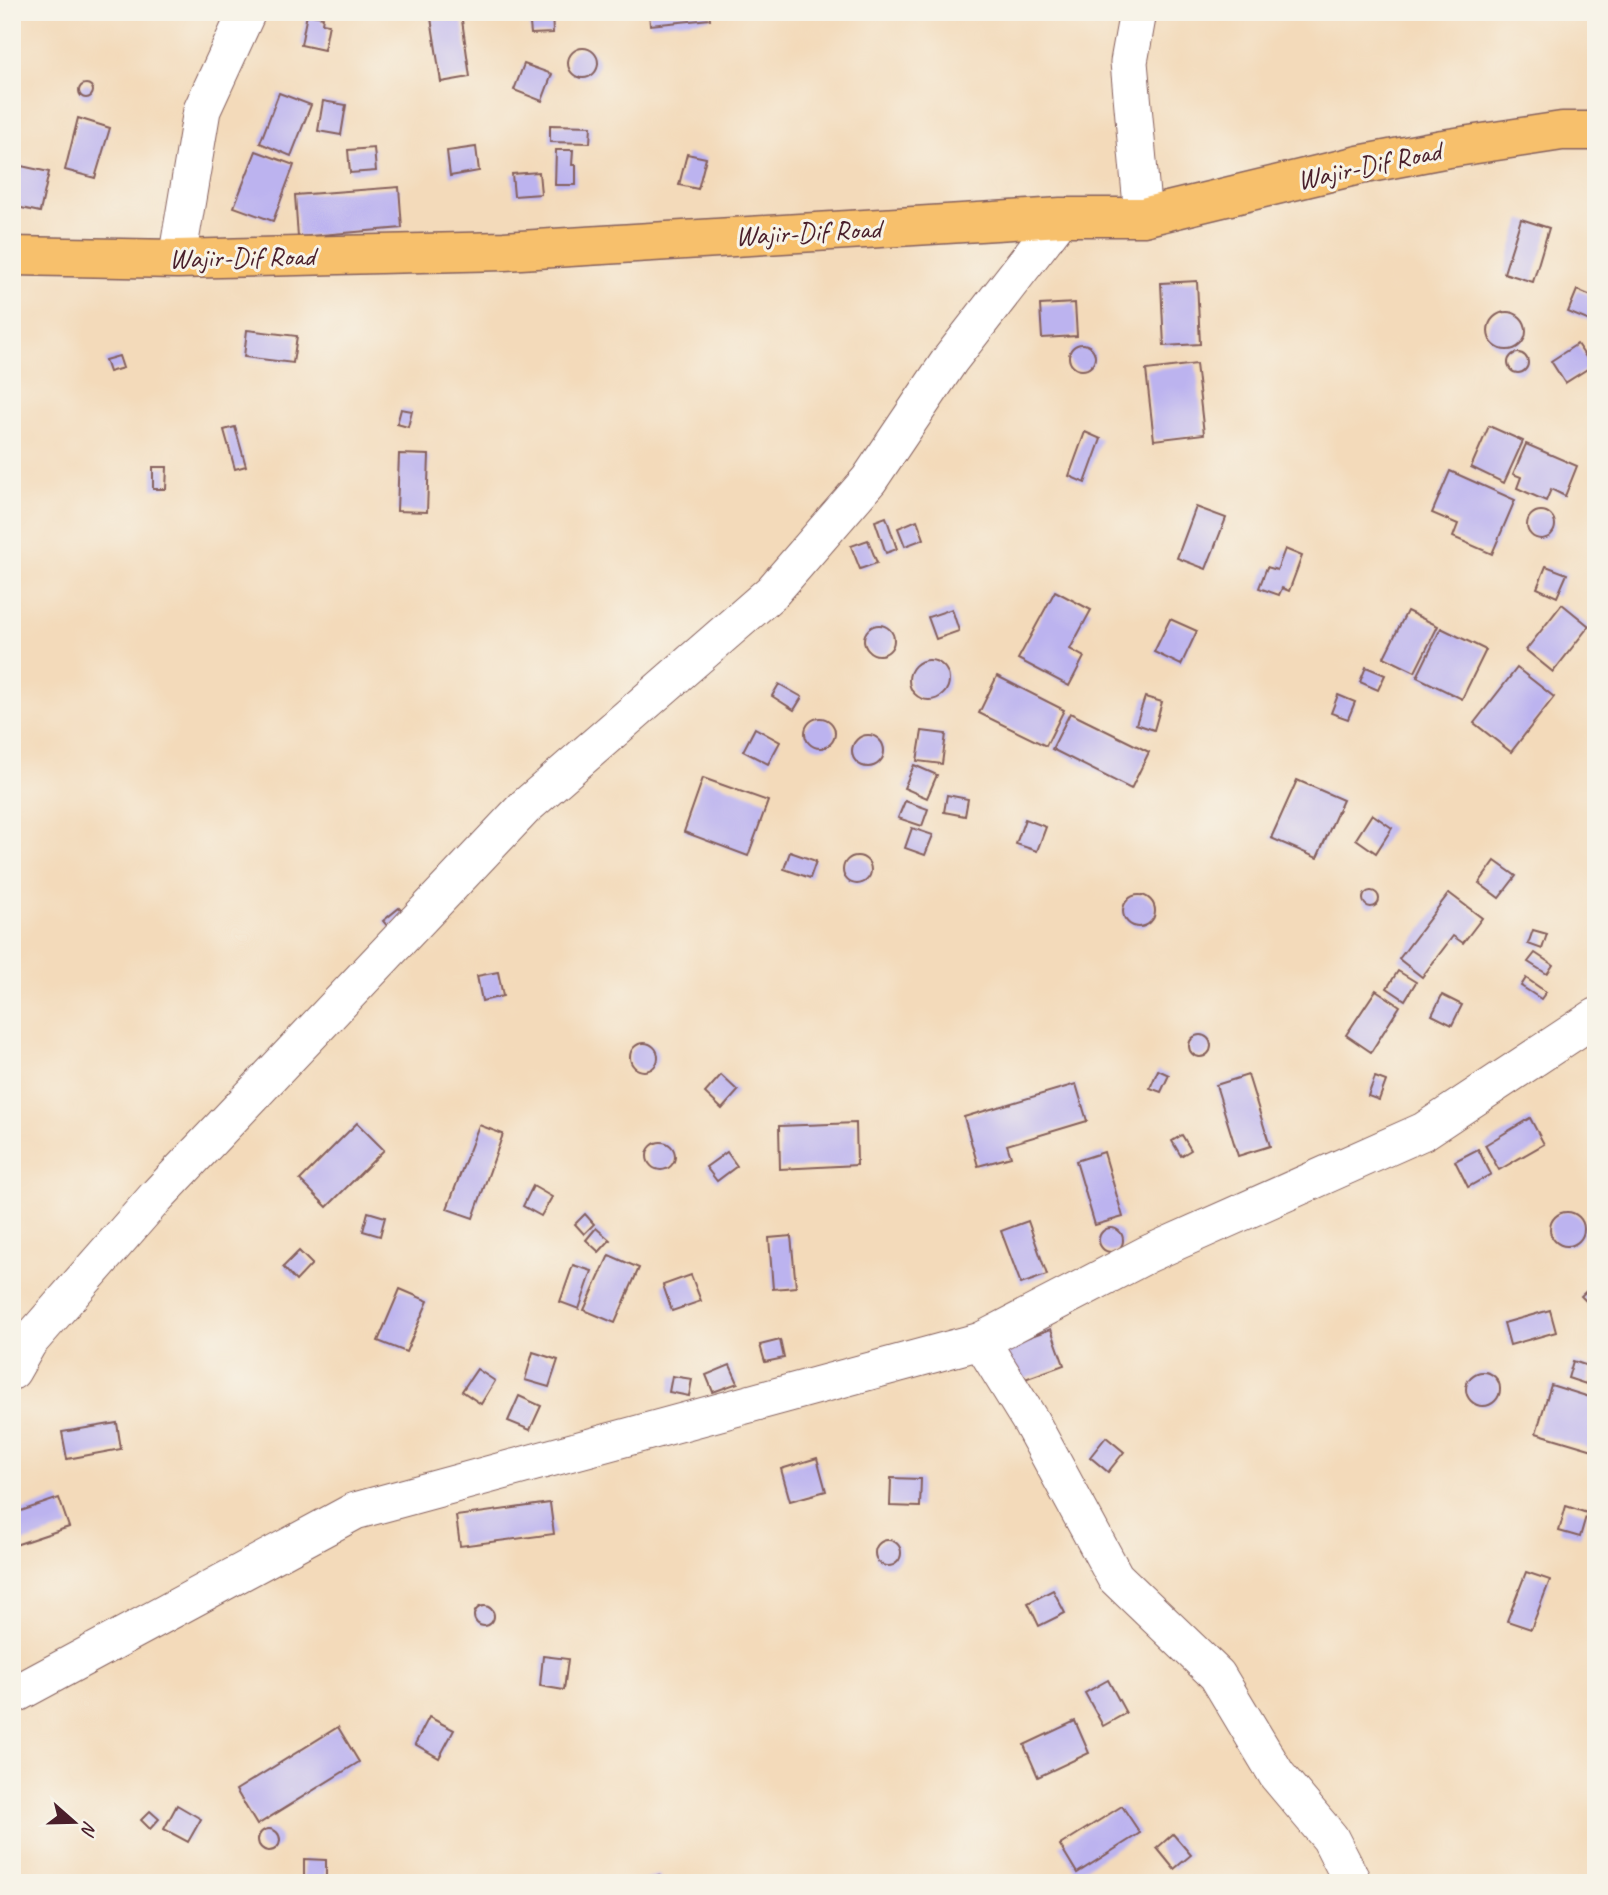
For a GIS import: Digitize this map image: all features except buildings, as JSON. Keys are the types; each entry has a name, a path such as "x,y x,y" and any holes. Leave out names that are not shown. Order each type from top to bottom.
{"main road":[{"name":"Wajir-Dif Road","path":"12,256 177,259 504,251 1060,217 1143,217 1359,165 1443,149 1562,131 1596,131"}],"street":[{"path":"177,259 202,110 247,12"},
{"path":"1138,12 1129,62 1143,217"},
{"path":"12,1371 28,1343 155,1198 524,807 772,592 869,480 950,360 1060,217"},
{"path":"12,1696 355,1511 981,1341 1148,1254 1424,1131 1596,1017"},
{"path":"981,1341 1031,1422 1115,1577 1217,1675 1277,1775 1331,1838 1353,1883"}]}
